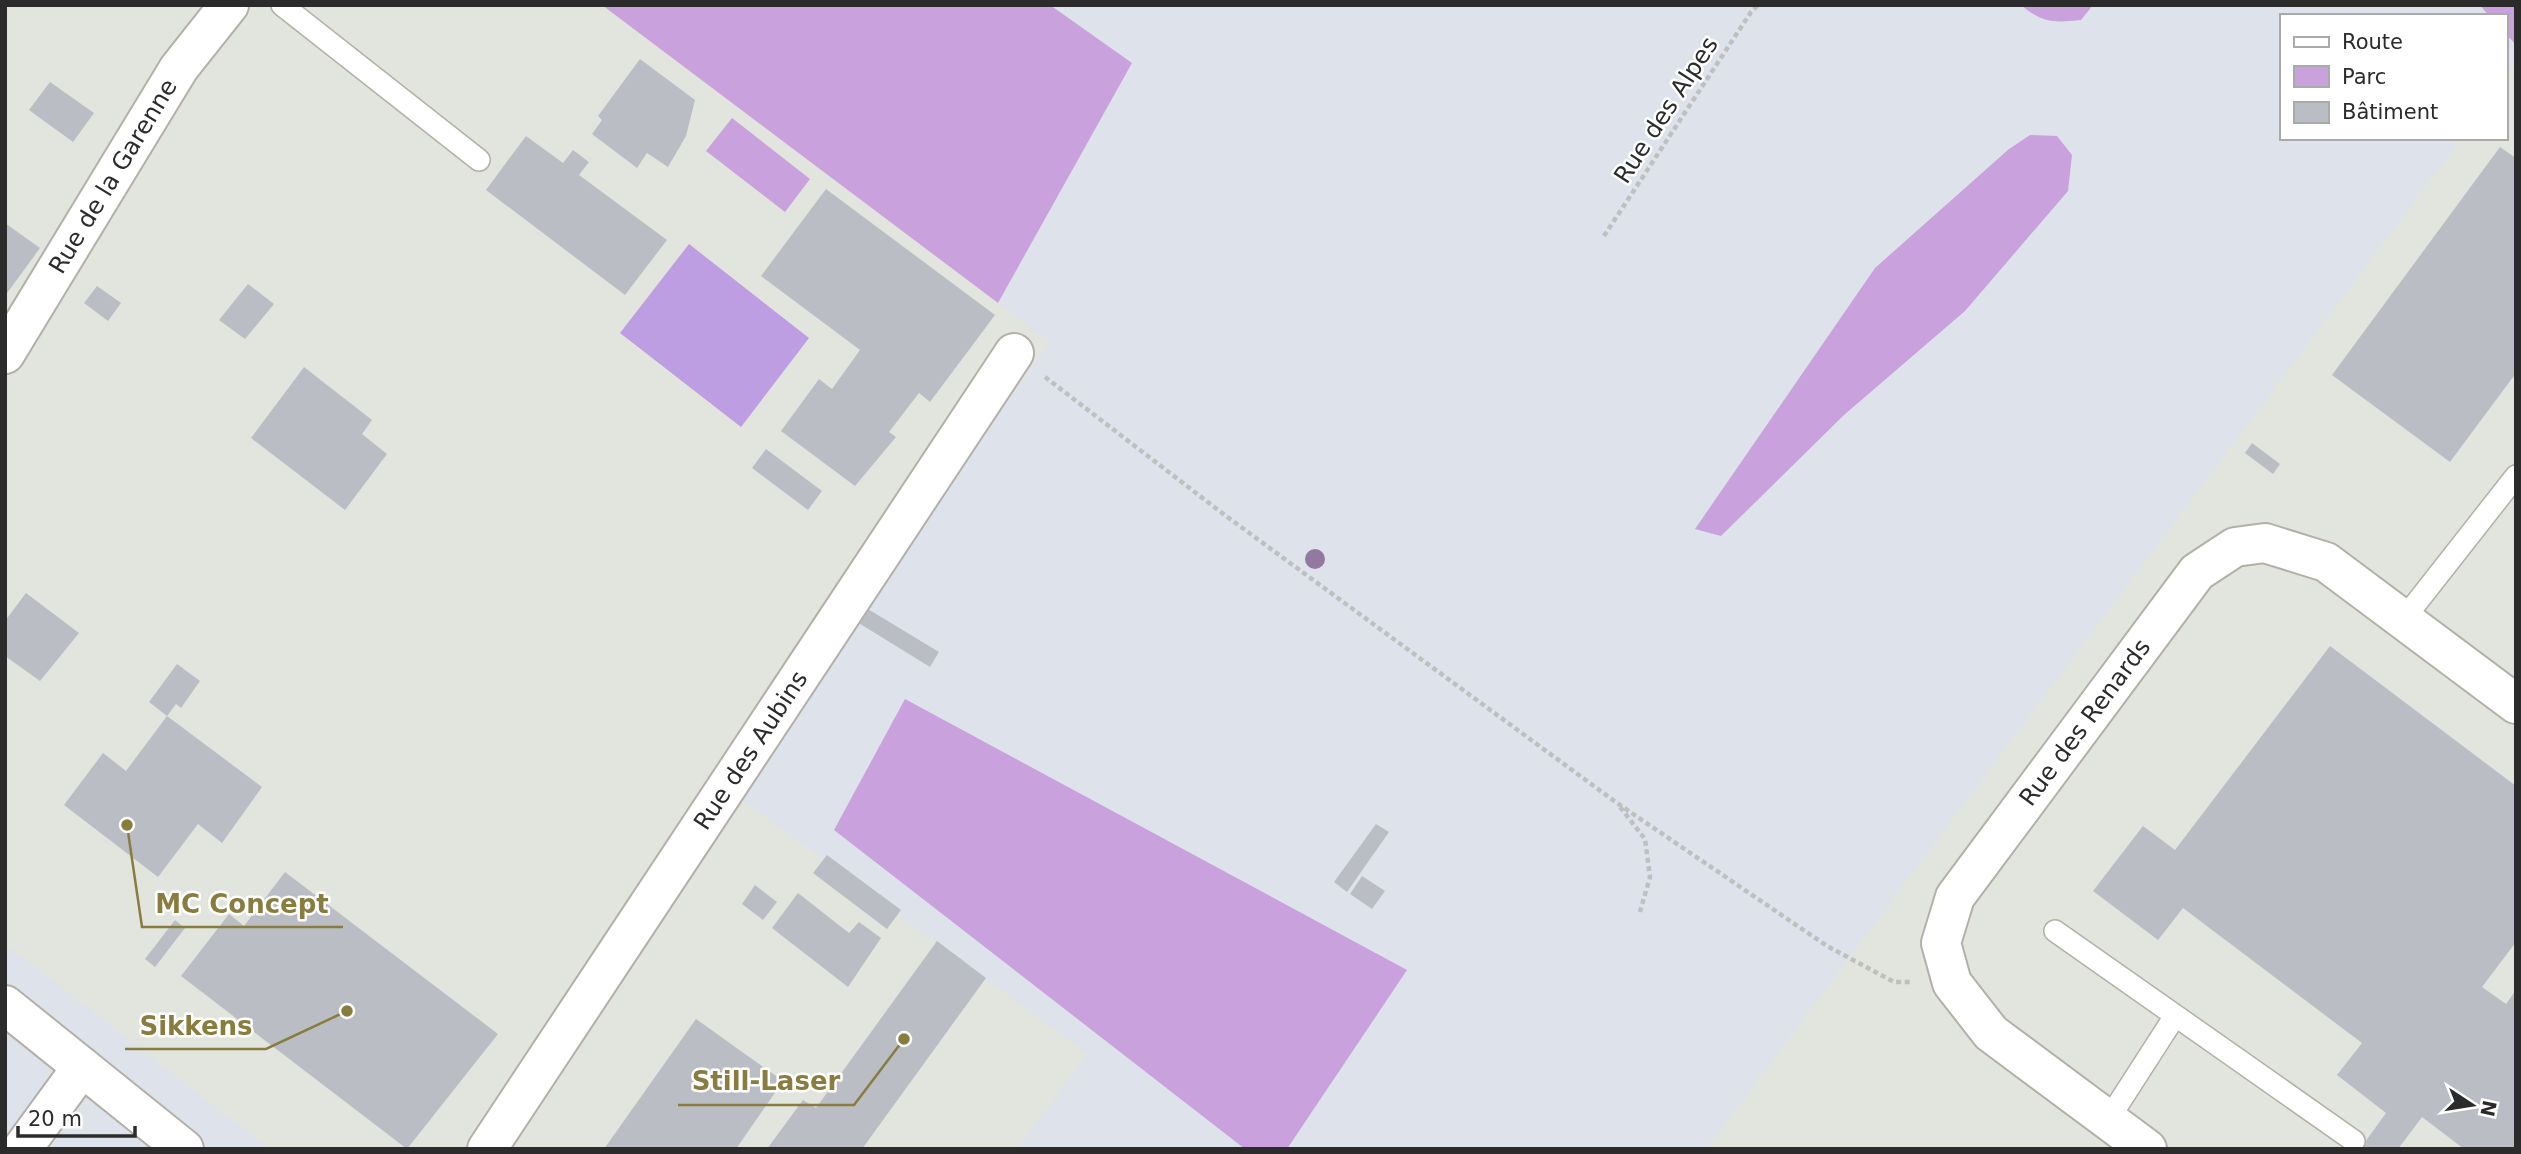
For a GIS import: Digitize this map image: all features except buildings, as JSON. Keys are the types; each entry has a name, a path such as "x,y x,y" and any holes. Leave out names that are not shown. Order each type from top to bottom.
{"street":[{"name":"Rue de la Garenne","path":"5,354 179,68 229,5"},
{"name":"Rue des Aubins","path":"487,1149 1014,353"},
{"name":"Rue des Renards","path":"2147,1149 1991,1033 1952,983 1941,943 1955,897 2197,572 2235,547 2265,543 2326,562 2516,704"},
{"path":"5,1005 184,1149"},
{"path":"22,1149 82,1067"}],"lane":[{"path":"282,5 479,160"},
{"path":"2403,620 2516,476"},
{"path":"2055,931 2354,1141"},
{"path":"2108,1120 2175,1016"}],"path":[{"name":"Rue des Alpes","path":"1604,236 1758,5"},
{"path":"1014,353 1222,513 1617,803 1827,946 1894,982 1952,983"},
{"path":"1617,803 1644,839 1650,877 1640,912"}],"shaded area":[{"path":"5,5 602,5 1050,342 729,790 1088,1054 1017,1149 269,1149 5,944"},
{"path":"2516,65 2516,1149 1706,1149 2460,140 2507,140 2507,76"},
{"path":"689,244 809,338 741,427 620,333"}],"green space":[{"path":"602,5 1050,5 1132,63 998,303"},
{"path":"2021,5 2093,5 2081,20 2063,21 2042,18"},
{"path":"2480,5 2516,5 2516,45 2507,35 2507,14 2487,14"},
{"path":"732,118 810,179 785,212 706,151"},
{"path":"2030,135 2057,136 2072,155 2068,191 1965,311 1844,415 1721,536 1695,529 1875,268 2009,149"},
{"path":"905,699 1407,970 1287,1149 1245,1149 834,830"}],"place":[{"name":"MC Concept","path":"127,825"},
{"name":"Sikkens","path":"347,1011"},
{"name":"Still-Laser","path":"904,1039"}]}
